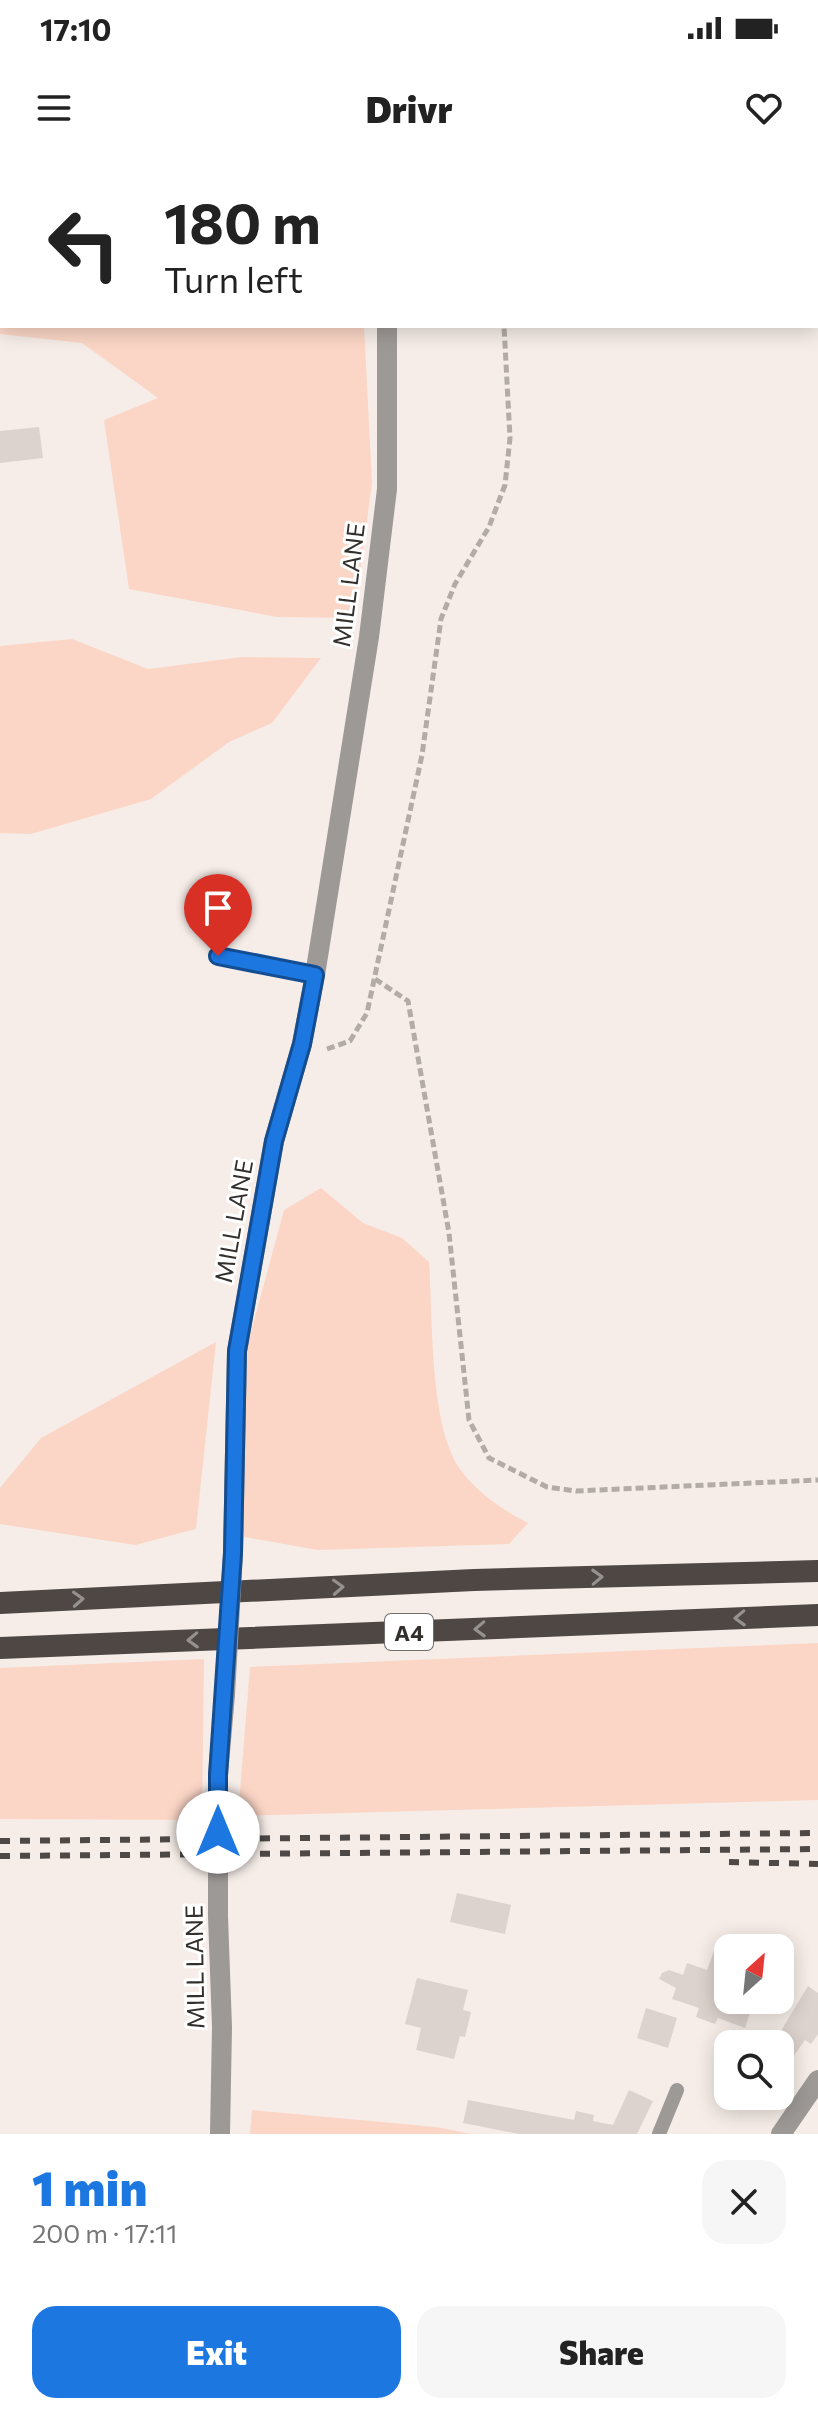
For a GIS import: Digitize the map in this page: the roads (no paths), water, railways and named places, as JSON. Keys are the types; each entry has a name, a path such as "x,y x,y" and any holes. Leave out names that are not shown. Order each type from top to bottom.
{"highway":[{"name":"A4","path":"0,1603 474,1580 818,1571"},
{"name":"A4","path":"3,1649 818,1615"}],"street":[{"name":"MILL LANE","path":"220,2134 222,2027 218,1775 233,1553 237,1351 274,1141 302,1044 315,975 369,637 387,489 387,328"},
{"path":"781,2134 818,2080"}],"lane":[{"path":"218,956 315,975"},
{"path":"659,2134 677,2090"}],"railway":[{"path":"0,1841 818,1833"},
{"path":"0,1856 818,1849"},
{"path":"729,1862 818,1864"}]}
